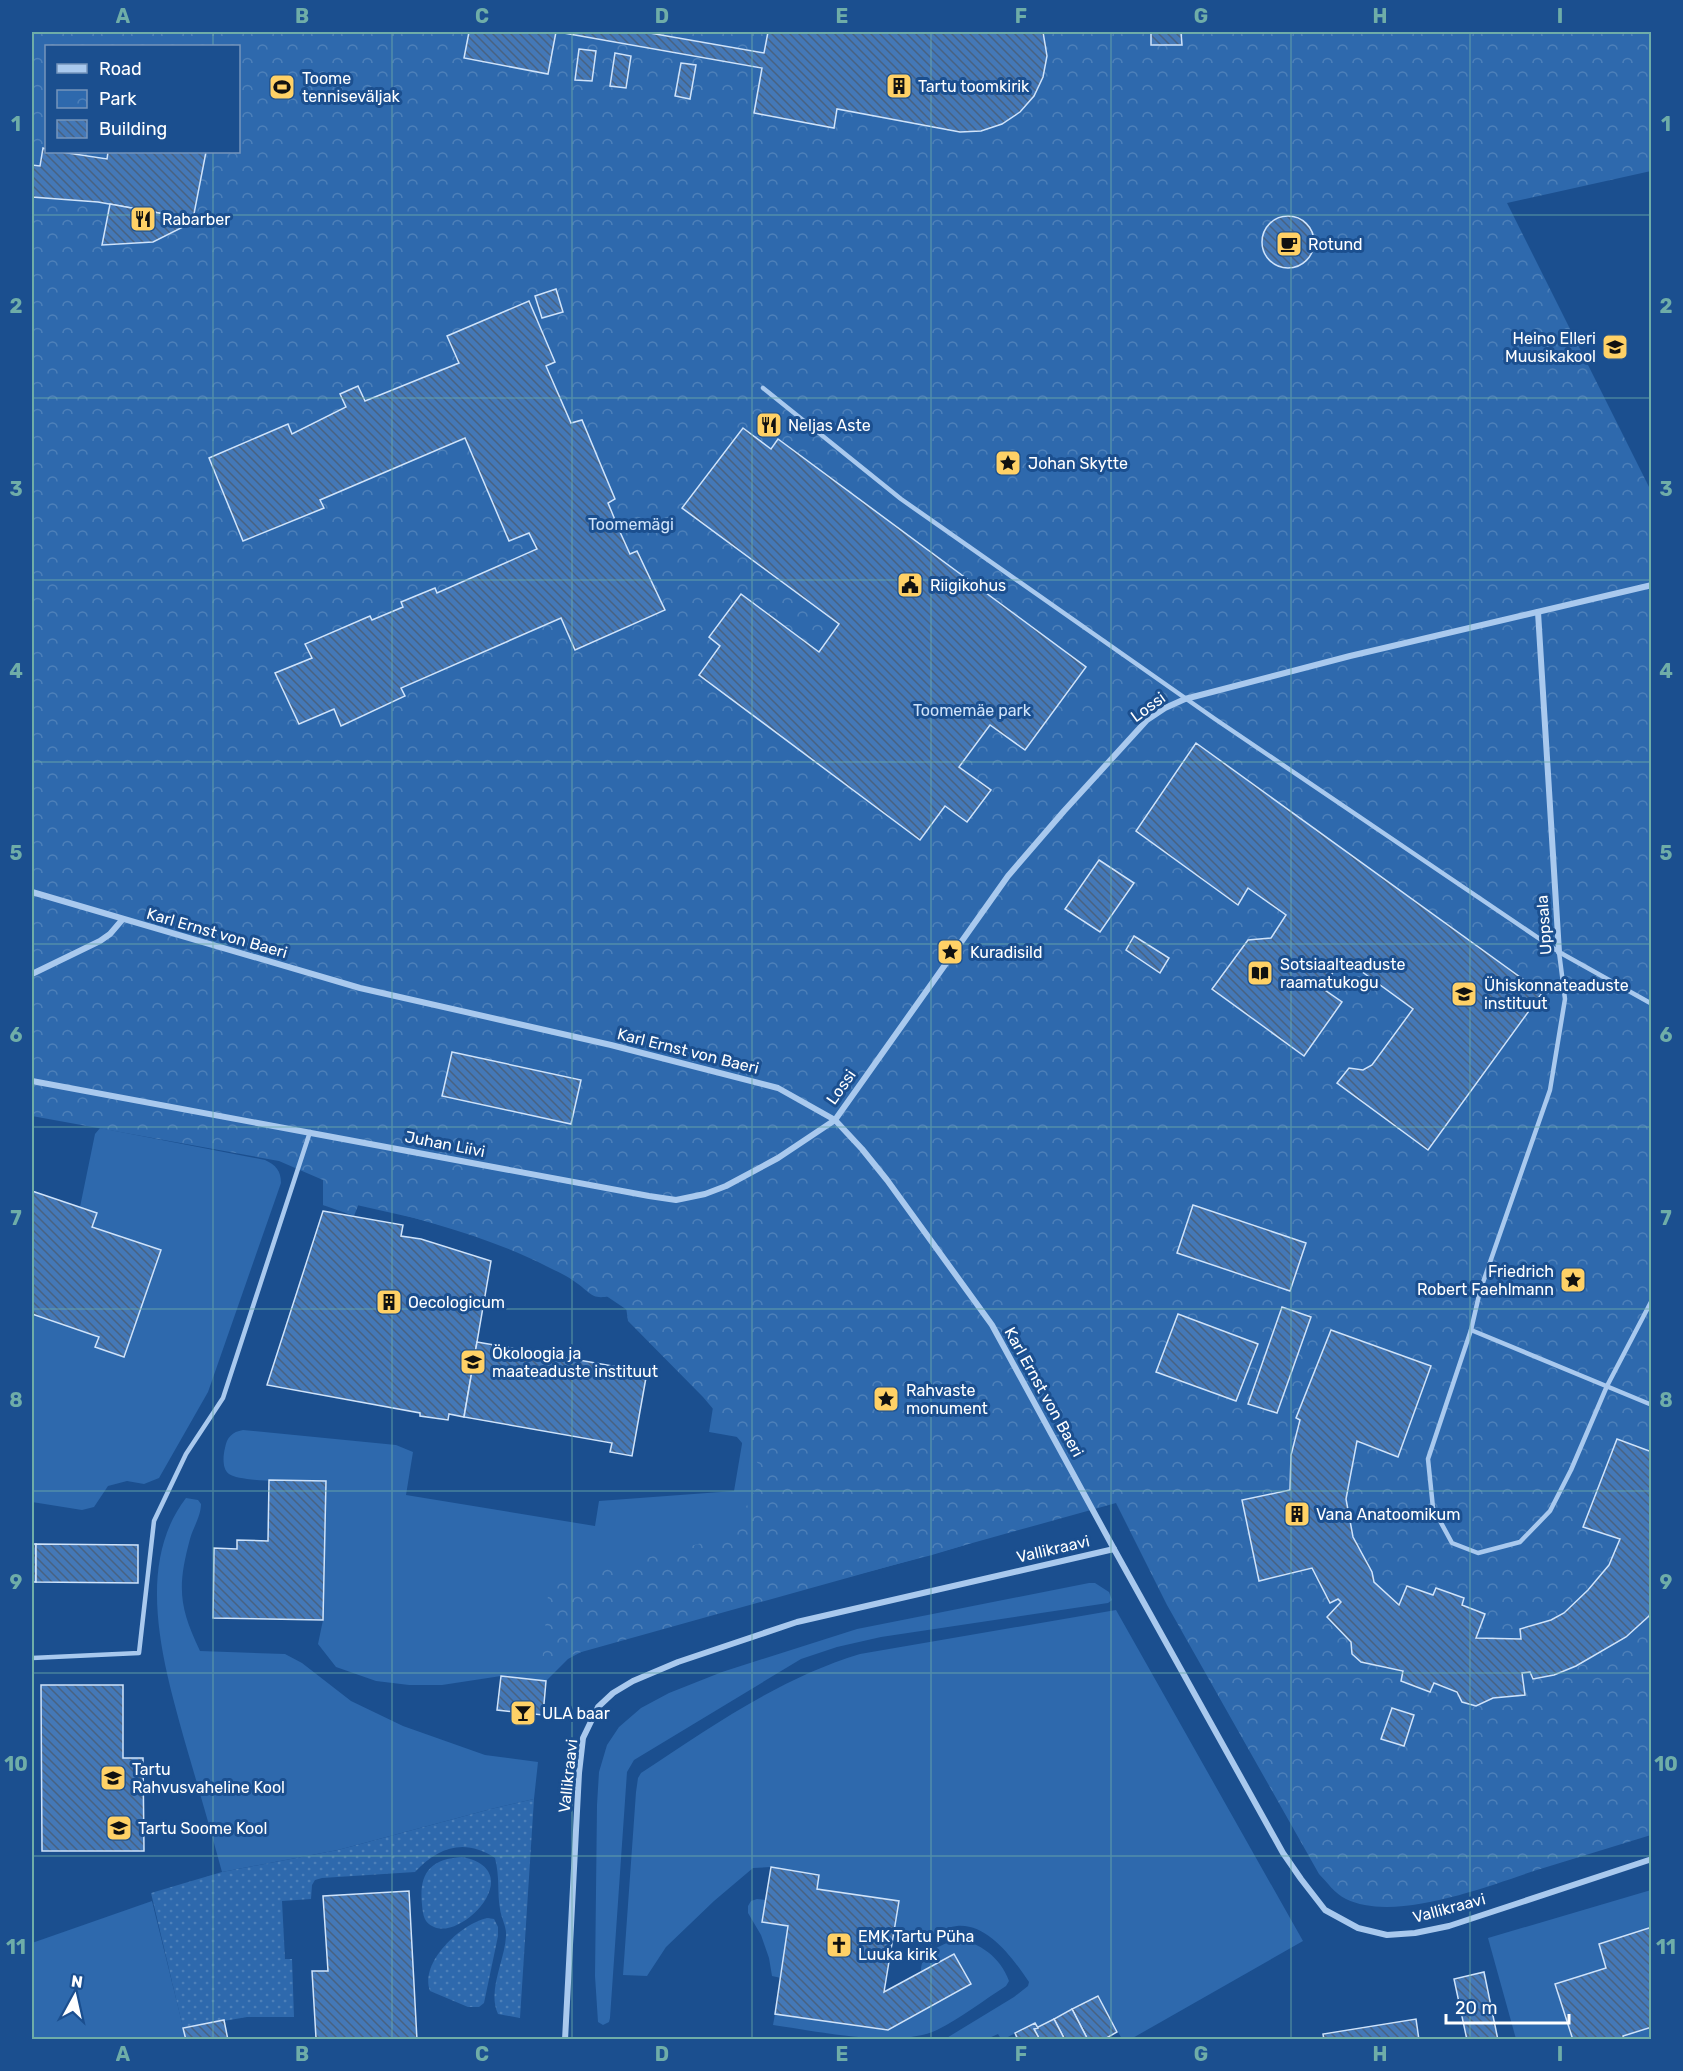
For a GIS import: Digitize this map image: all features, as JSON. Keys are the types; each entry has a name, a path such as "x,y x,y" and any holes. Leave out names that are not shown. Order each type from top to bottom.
{"street":[{"name":"Lossi","path":"835,1120 1008,876 1147,720 1165,708 1185,699 1350,656 1652,585"},
{"name":"Uppsala","path":"1538,612 1558,952"},
{"name":"Karl Ernst von Baeri","path":"32,892 360,988 621,1048 768,1085 797,1098 835,1120 887,1180 992,1325 1114,1549"},
{"path":"32,974 100,941 110,934 122,920"},
{"name":"Juhan Liivi","path":"32,1080 676,1200 705,1194 751,1174 835,1120"},
{"name":"Vallikraavi","path":"565,2040 579,1773 583,1738 598,1707 613,1693 633,1681 678,1662 797,1622 1114,1549 1283,1853 1325,1910 1358,1929 1387,1935 1415,1933 1449,1926 1652,1859"}],"lane":[{"path":"764,388 901,499 1185,699 1558,952 1652,1004"},
{"name":"Uppsala","path":"1558,952 1566,999 1550,1090 1480,1291 1471,1330 1428,1459 1433,1508 1452,1543 1478,1553 1521,1542 1550,1511 1571,1470 1607,1386 1652,1300"},
{"path":"32,1658 139,1653 153,1521 186,1454 223,1398 310,1132"},
{"path":"1471,1330 1652,1405"}],"green space":[{"name":"Toomemäe park","path":"32,32 1651,32 1651,171 1507,203 1651,491 1651,1835 1442,1900 1390,1907 1366,1905 1342,1897 1319,1874 1167,1605 1116,1503 542,1663 549,1584 724,1537 733,1537 737,1523 765,1473 703,1397 628,1321 624,1293 604,1297 594,1296 568,1277 524,1255 430,1222 359,1203 354,1216 323,1205 323,1180 279,1161 32,1116"},
{"path":"100,1128 265,1160 277,1169 281,1183 208,1392 159,1478 144,1484 127,1481 108,1486 94,1507 82,1510 32,1502 32,1314 99,1337 96,1347 124,1357 161,1250 92,1227 96,1213 80,1207 95,1134"},
{"path":"330,1199 544,1200 972,1543 600,1642 568,1659 546,1681 501,1676 442,1685 409,1685 376,1681 336,1667 318,1644 323,1620 326,1481 260,1480 229,1474 224,1466 224,1455 227,1441 236,1432 243,1430 396,1445 413,1452 406,1495 595,1526 599,1501 734,1491 743,1438 709,1432 714,1401 636,1316 541,1252 414,1218"},
{"path":"186,1498 198,1500 201,1504 186,1556 182,1584 184,1609 200,1651 285,1654 302,1663 351,1701 403,1726 485,1755 538,1762 534,1799 338,1850 222,1872 170,1688 158,1621 157,1588 160,1556 170,1526"},
{"path":"1095,1583 1109,1592 1112,1600 1108,1603 881,1637 837,1647 801,1659 634,1760 627,1772 610,2018 609,2022 603,2025 598,2022 595,1976 599,1772 607,1745 619,1727 641,1708 669,1693 722,1672 857,1629"},
{"path":"1116,1610 1303,1941 1131,2039 1122,2039 1098,1996 1038,2028 1035,2023 1004,2039 1001,2039 998,2034 987,2039 945,2039 1028,1986 1029,1982 1023,1973 999,1945 979,1930 957,1926 926,1938 912,1939 893,1936 899,1901 817,1889 819,1875 771,1867 753,1868 714,1901 666,1947 647,1976 623,1975 636,1792 641,1773 773,1690 830,1664 860,1654"},
{"path":"534,1799 520,2018 498,2014 495,2005 495,1986 506,1933 500,1909 495,1858 473,1848 463,1847 452,1848 433,1856 415,1872 315,1880 312,1885 311,1899 282,1901 285,1959 292,1959 294,2017 247,2017 183,2028 151,1893 222,1872 338,1850"},
{"path":"462,1857 481,1864 490,1875 490,1888 484,1902 473,1914 460,1923 446,1928 434,1927 426,1921 423,1912 422,1885 425,1877 428,1870 441,1861"},
{"path":"1651,1890 1651,2039 1516,2039 1488,1938"},
{"path":"766,1900 762,1922 788,1926 781,1978 772,1976 761,1935 748,1913 751,1901"},
{"path":"152,1901 186,2039 32,2039 32,1943"},
{"path":"487,1918 494,1919 498,1927 498,1936 484,2003 479,2007 468,2007 430,1991 428,1980 436,1957 455,1936"},
{"path":"956,1940 981,1947 988,1952 1001,1965 1009,1981 1006,1986 937,2030 900,2038 879,2038 856,2037 773,2025 775,2014 888,2030 970,1984 954,1954 921,1972 927,1955 938,1947"}],"building":[{"path":"469,32 556,32 548,74 464,58"},
{"name":"Tartu toomkirik","path":"558,32 644,32 764,53 768,32 1043,32 1047,56 1043,77 1034,96 1020,112 1002,124 981,131 960,132 837,109 834,128 754,113 762,68"},
{"path":"1151,32 1181,32 1182,45 1151,45"},
{"path":"579,49 596,51 592,81 575,80"},
{"path":"615,53 631,56 626,88 610,86"},
{"path":"681,63 696,65 690,99 675,96"},
{"path":"43,148 45,153 68,153 107,159 108,153 206,153 193,219 98,202 32,197 32,165 40,166"},
{"path":"110,204 191,219 189,224 153,242 102,245"},
{"path":"1283,216 1293,216 1303,220 1310,227 1314,242 1310,257 1303,264 1293,268 1283,268 1273,264 1266,257 1262,247 1262,237 1266,227 1273,220"},
{"path":"556,289 563,312 542,318 535,296"},
{"path":"529,301 555,362 546,366 571,423 582,420 615,499 608,503 620,532 630,554 637,551 665,610 575,650 561,618 401,688 405,696 341,726 334,709 299,724 275,673 312,658 305,644 370,616 372,620 403,607 401,602 435,588 437,593 537,549 529,533 509,541 465,438 320,500 324,508 243,541 209,458 288,424 292,434 346,407 340,394 358,386 365,401 459,363 447,336"},
{"path":"743,428 771,449 778,439 1086,667 1025,750 990,725 959,767 991,790 967,822 945,806 920,840 699,675 720,646 709,637 741,594 819,652 839,624 682,508"},
{"path":"1196,743 1542,993 1428,1150 1337,1083 1349,1068 1363,1070 1372,1065 1413,1009 1343,958 1322,988 1342,1002 1304,1056 1212,989 1248,940 1271,938 1286,915 1248,888 1238,905 1136,831"},
{"path":"1099,860 1134,883 1100,932 1065,909"},
{"path":"1134,936 1169,958 1160,973 1126,950"},
{"path":"452,1052 581,1080 571,1124 442,1096"},
{"path":"32,1191 97,1213 92,1227 161,1250 124,1357 95,1347 99,1337 32,1314"},
{"path":"1193,1205 1306,1243 1290,1291 1177,1253"},
{"name":"Oecologicum","path":"323,1211 403,1225 401,1236 421,1239 491,1261 464,1417 449,1414 448,1420 420,1416 420,1413 267,1385"},
{"path":"1282,1307 1311,1317 1277,1413 1248,1404"},
{"path":"1178,1314 1258,1344 1236,1401 1156,1372"},
{"name":"Vana Anatoomikum","path":"1331,1330 1431,1366 1398,1457 1357,1441 1346,1499 1353,1537 1372,1572 1374,1582 1399,1605 1407,1586 1433,1595 1436,1588 1464,1598 1462,1605 1485,1614 1476,1638 1521,1639 1520,1629 1551,1620 1564,1613 1609,1565 1620,1539 1583,1527 1617,1439 1652,1452 1652,1611 1649,1616 1626,1637 1576,1666 1554,1675 1533,1679 1530,1672 1522,1673 1525,1695 1493,1698 1476,1706 1462,1702 1457,1692 1434,1683 1430,1692 1401,1681 1403,1671 1361,1662 1352,1654 1351,1642 1327,1617 1341,1602 1338,1599 1330,1603 1312,1568 1259,1581 1242,1500 1290,1490 1291,1455 1300,1420 1296,1418"},
{"path":"477,1342 647,1372 632,1456 610,1452 612,1443 464,1417"},
{"path":"269,1480 326,1481 323,1620 213,1618 214,1548 237,1549 237,1540 268,1541"},
{"path":"32,1544 36,1544 36,1582 32,1582"},
{"path":"36,1544 138,1545 138,1583 36,1582"},
{"path":"501,1676 546,1681 543,1715 497,1710"},
{"path":"41,1685 123,1685 123,1758 143,1758 144,1851 42,1851"},
{"path":"1392,1708 1414,1715 1404,1746 1381,1739"},
{"name":"EMK Tartu Püha Luuka kirik","path":"771,1867 819,1875 817,1889 899,1901 884,1992 954,1954 971,1984 888,2030 775,2014 788,1926 762,1922"},
{"path":"409,1891 417,2040 316,2038 312,1971 328,1971 323,1896"},
{"path":"1652,1927 1652,2027 1623,2036 1624,2040 1573,2040 1555,1984 1606,1968 1599,1944"},
{"path":"1484,1972 1498,2040 1467,2040 1454,1979"},
{"path":"1098,1996 1117,2032 1103,2040 1088,2040 1072,2009"},
{"path":"1072,2009 1088,2040 1065,2040 1054,2019"},
{"path":"1054,2019 1065,2040 1040,2040 1034,2029"},
{"path":"1416,2019 1419,2040 1324,2040 1323,2034"},
{"path":"224,2020 228,2040 186,2040 183,2028"},
{"path":"1035,2023 1038,2028 1034,2029 1040,2040 1018,2040 1015,2033"}],"place":[{"name":"Tartu toomkirik","path":"899,86"},
{"name":"Toome tenniseväljak","path":"282,87"},
{"name":"Rabarber","path":"143,219"},
{"name":"Rotund","path":"1289,244"},
{"name":"Heino Elleri Muusikakool","path":"1615,347"},
{"name":"Neljas Aste","path":"769,425"},
{"name":"Johan Skytte","path":"1008,463"},
{"name":"Riigikohus","path":"910,585"},
{"name":"Kuradisild","path":"950,952"},
{"name":"Sotsiaalteaduste raamatukogu","path":"1260,973"},
{"name":"Ühiskonnateaduste instituut","path":"1464,994"},
{"name":"Friedrich Robert Faehlmann","path":"1573,1280"},
{"name":"Oecologicum","path":"389,1302"},
{"name":"Ökoloogia ja maateaduste instituut","path":"473,1362"},
{"name":"Rahvaste monument","path":"886,1399"},
{"name":"Vana Anatoomikum","path":"1297,1514"},
{"name":"ULA baar","path":"523,1713"},
{"name":"Tartu Rahvusvaheline Kool","path":"113,1778"},
{"name":"Tartu Soome Kool","path":"119,1828"},
{"name":"EMK Tartu Püha Luuka kirik","path":"839,1945"}],"park label":[{"name":"Toomemägi","path":"631,524"}]}
